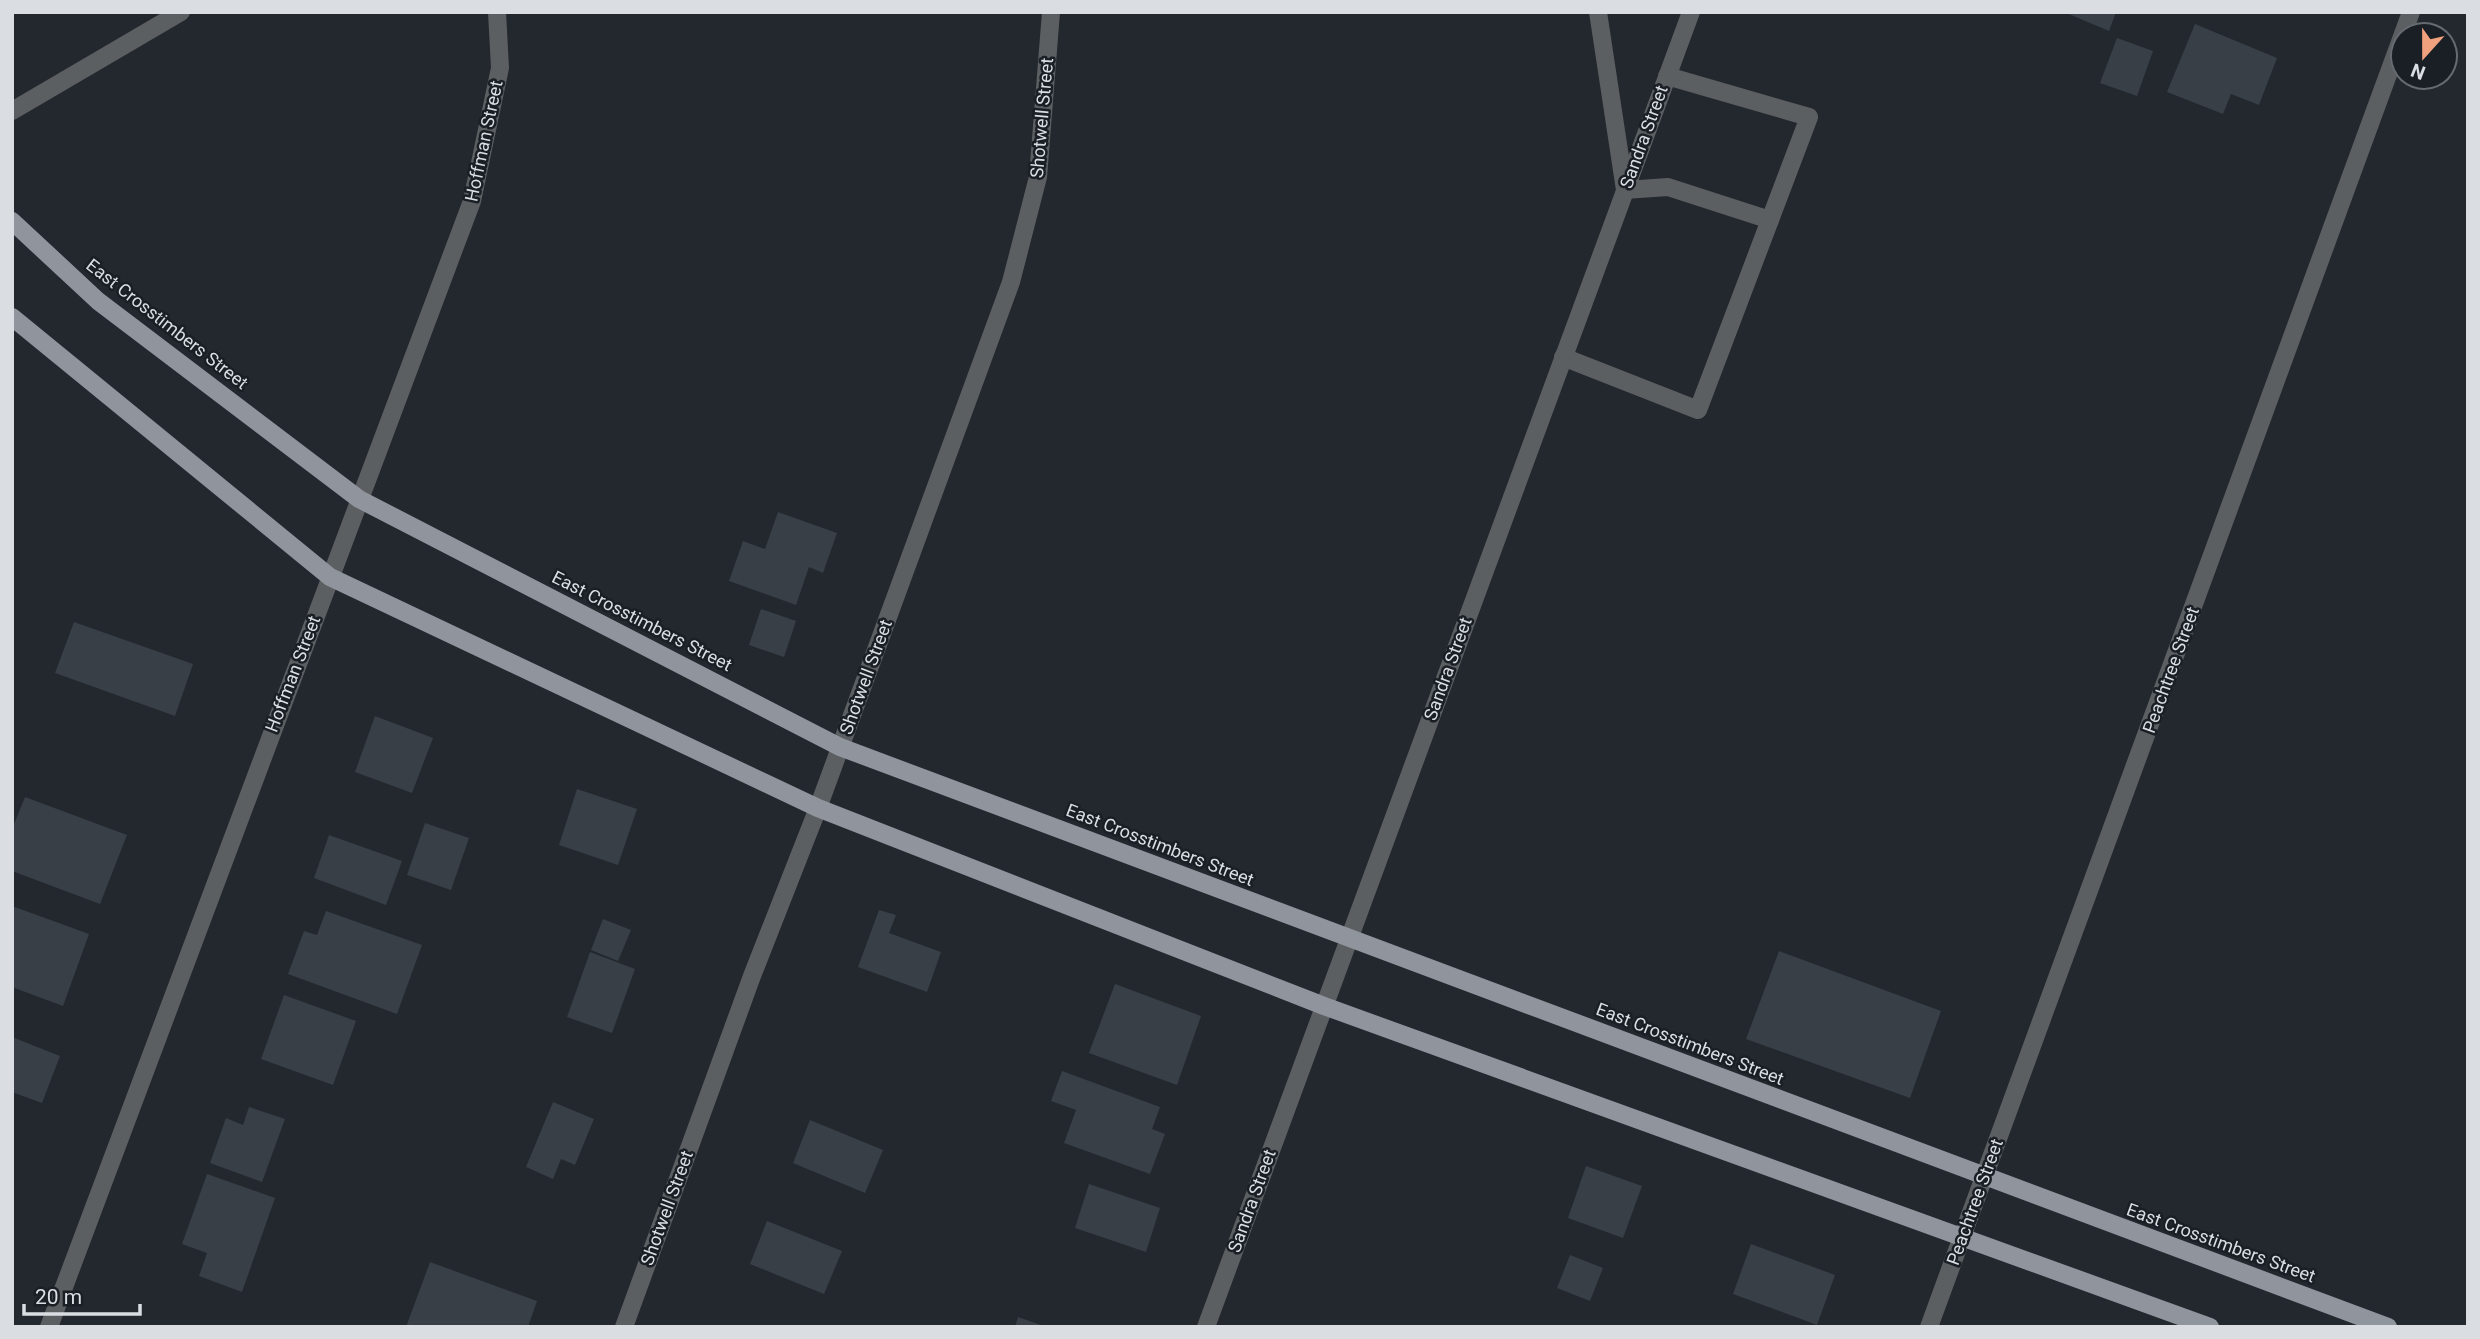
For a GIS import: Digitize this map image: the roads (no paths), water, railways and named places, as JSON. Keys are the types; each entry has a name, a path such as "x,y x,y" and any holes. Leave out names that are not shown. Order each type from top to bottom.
{"main road":[{"name":"East Crosstimbers Street","path":"12,221 98,301 359,499 840,747 2388,1327"},
{"path":"12,317 330,577 818,808 1324,1006 2210,1327"}],"street":[{"path":"12,111 181,12"},
{"name":"Hoffman Street","path":"48,1327 472,201 500,68 497,12"},
{"name":"Shotwell Street","path":"624,1327 1011,282 1038,177 1051,12"},
{"path":"1598,12 1625,190 1668,187 1770,220"},
{"name":"Sandra Street","path":"1206,1327 1691,12"},
{"name":"Peachtree Street","path":"1929,1327 2411,12"},
{"path":"1563,357 1698,410 1809,117 1667,76"}]}
